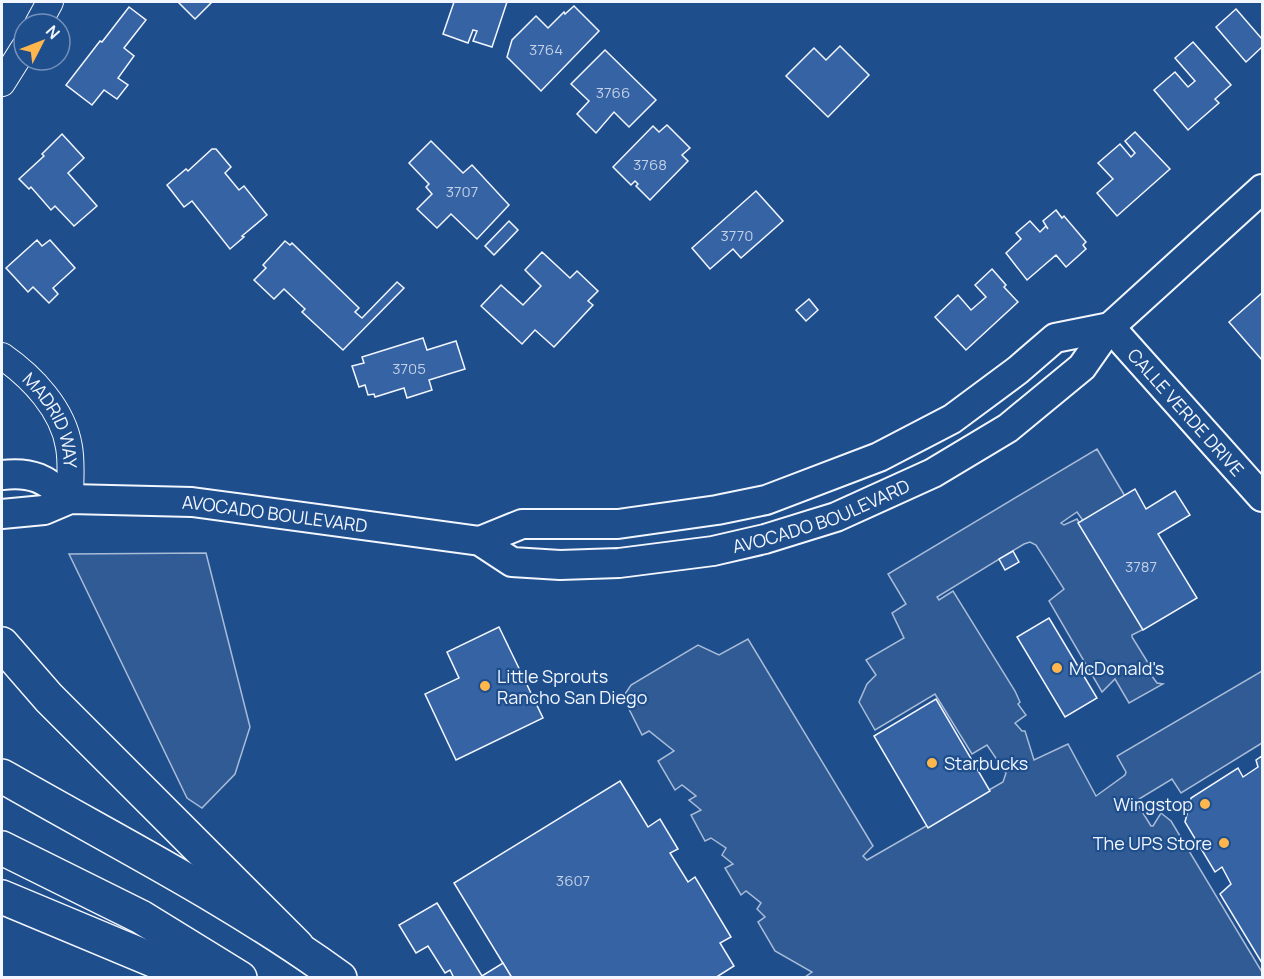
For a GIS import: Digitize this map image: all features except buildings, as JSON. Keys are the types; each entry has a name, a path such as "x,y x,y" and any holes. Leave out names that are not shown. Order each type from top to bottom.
{"highway":[{"path":"2,644 49,698 297,946"},
{"path":"2,776 297,946 340,978"},
{"path":"2,848 141,917 240,978"},
{"path":"2,897 196,978"}],"main road":[{"name":"AVOCADO BOULEVARD","path":"2,514 44,510 70,499 192,502 480,541 512,562 560,565 619,563 713,551 771,537 836,518 933,473 1008,428 1082,367 1110,327 1263,189"},
{"name":"AVOCADO BOULEVARD","path":"480,541 522,524 618,524 717,510 766,500 879,457 952,419 1018,370 1055,338 1110,327"},
{"name":"CALLE VERDE DRIVE","path":"1110,327 1263,497"},
{"path":"771,537 803,506 900,462 911,450 913,439"},
{"path":"2,475 16,473 42,478 70,499"},
{"path":"585,564 596,546 612,540 696,530 710,520 717,510"}],"street":[{"path":"2,84 12,68"},
{"name":"MADRID WAY","path":"2,356 31,379 44,394 59,419 69,447 70,499"}],"shaded area":[{"path":"1097,449 1129,503 1087,526 1077,512 1061,523 1064,525 1077,519 1144,629 1132,637 1150,666 1149,672 1157,683 1163,684 1129,703 1115,679 1102,692 1049,601 1064,589 1036,545 1030,542 937,597 939,600 953,591 1015,691 1020,702 1018,704 1026,715 1015,723 1022,731 1025,731 1034,760 1068,744 1096,796 1125,775 1126,772 1117,756 1262,671 1262,743 1181,793 1172,779 1139,799 1138,805 1151,826 1161,813 1171,821 1262,972 1262,977 805,977 812,972 775,951 758,922 765,917 757,909 761,903 746,891 741,895 725,868 733,864 722,855 726,848 711,838 705,841 691,815 701,810 689,800 696,796 682,785 675,790 658,761 674,751 649,731 642,735 628,707 639,703 625,694 631,685 698,645 719,655 748,639 873,846 863,856 867,860 1003,782 1006,773 987,745 972,754 935,694 875,730 859,702 867,684 876,675 866,660 904,638 892,613 906,604 888,574"},
{"path":"206,553 250,727 235,774 202,808 187,798 69,554"}],"place":[{"name":"McDonald's","path":"1057,668"},
{"name":"Little Sprouts Rancho San Diego","path":"485,686"},
{"name":"Starbucks","path":"932,763"},
{"name":"Wingstop","path":"1205,804"},
{"name":"The UPS Store","path":"1224,843"}]}
